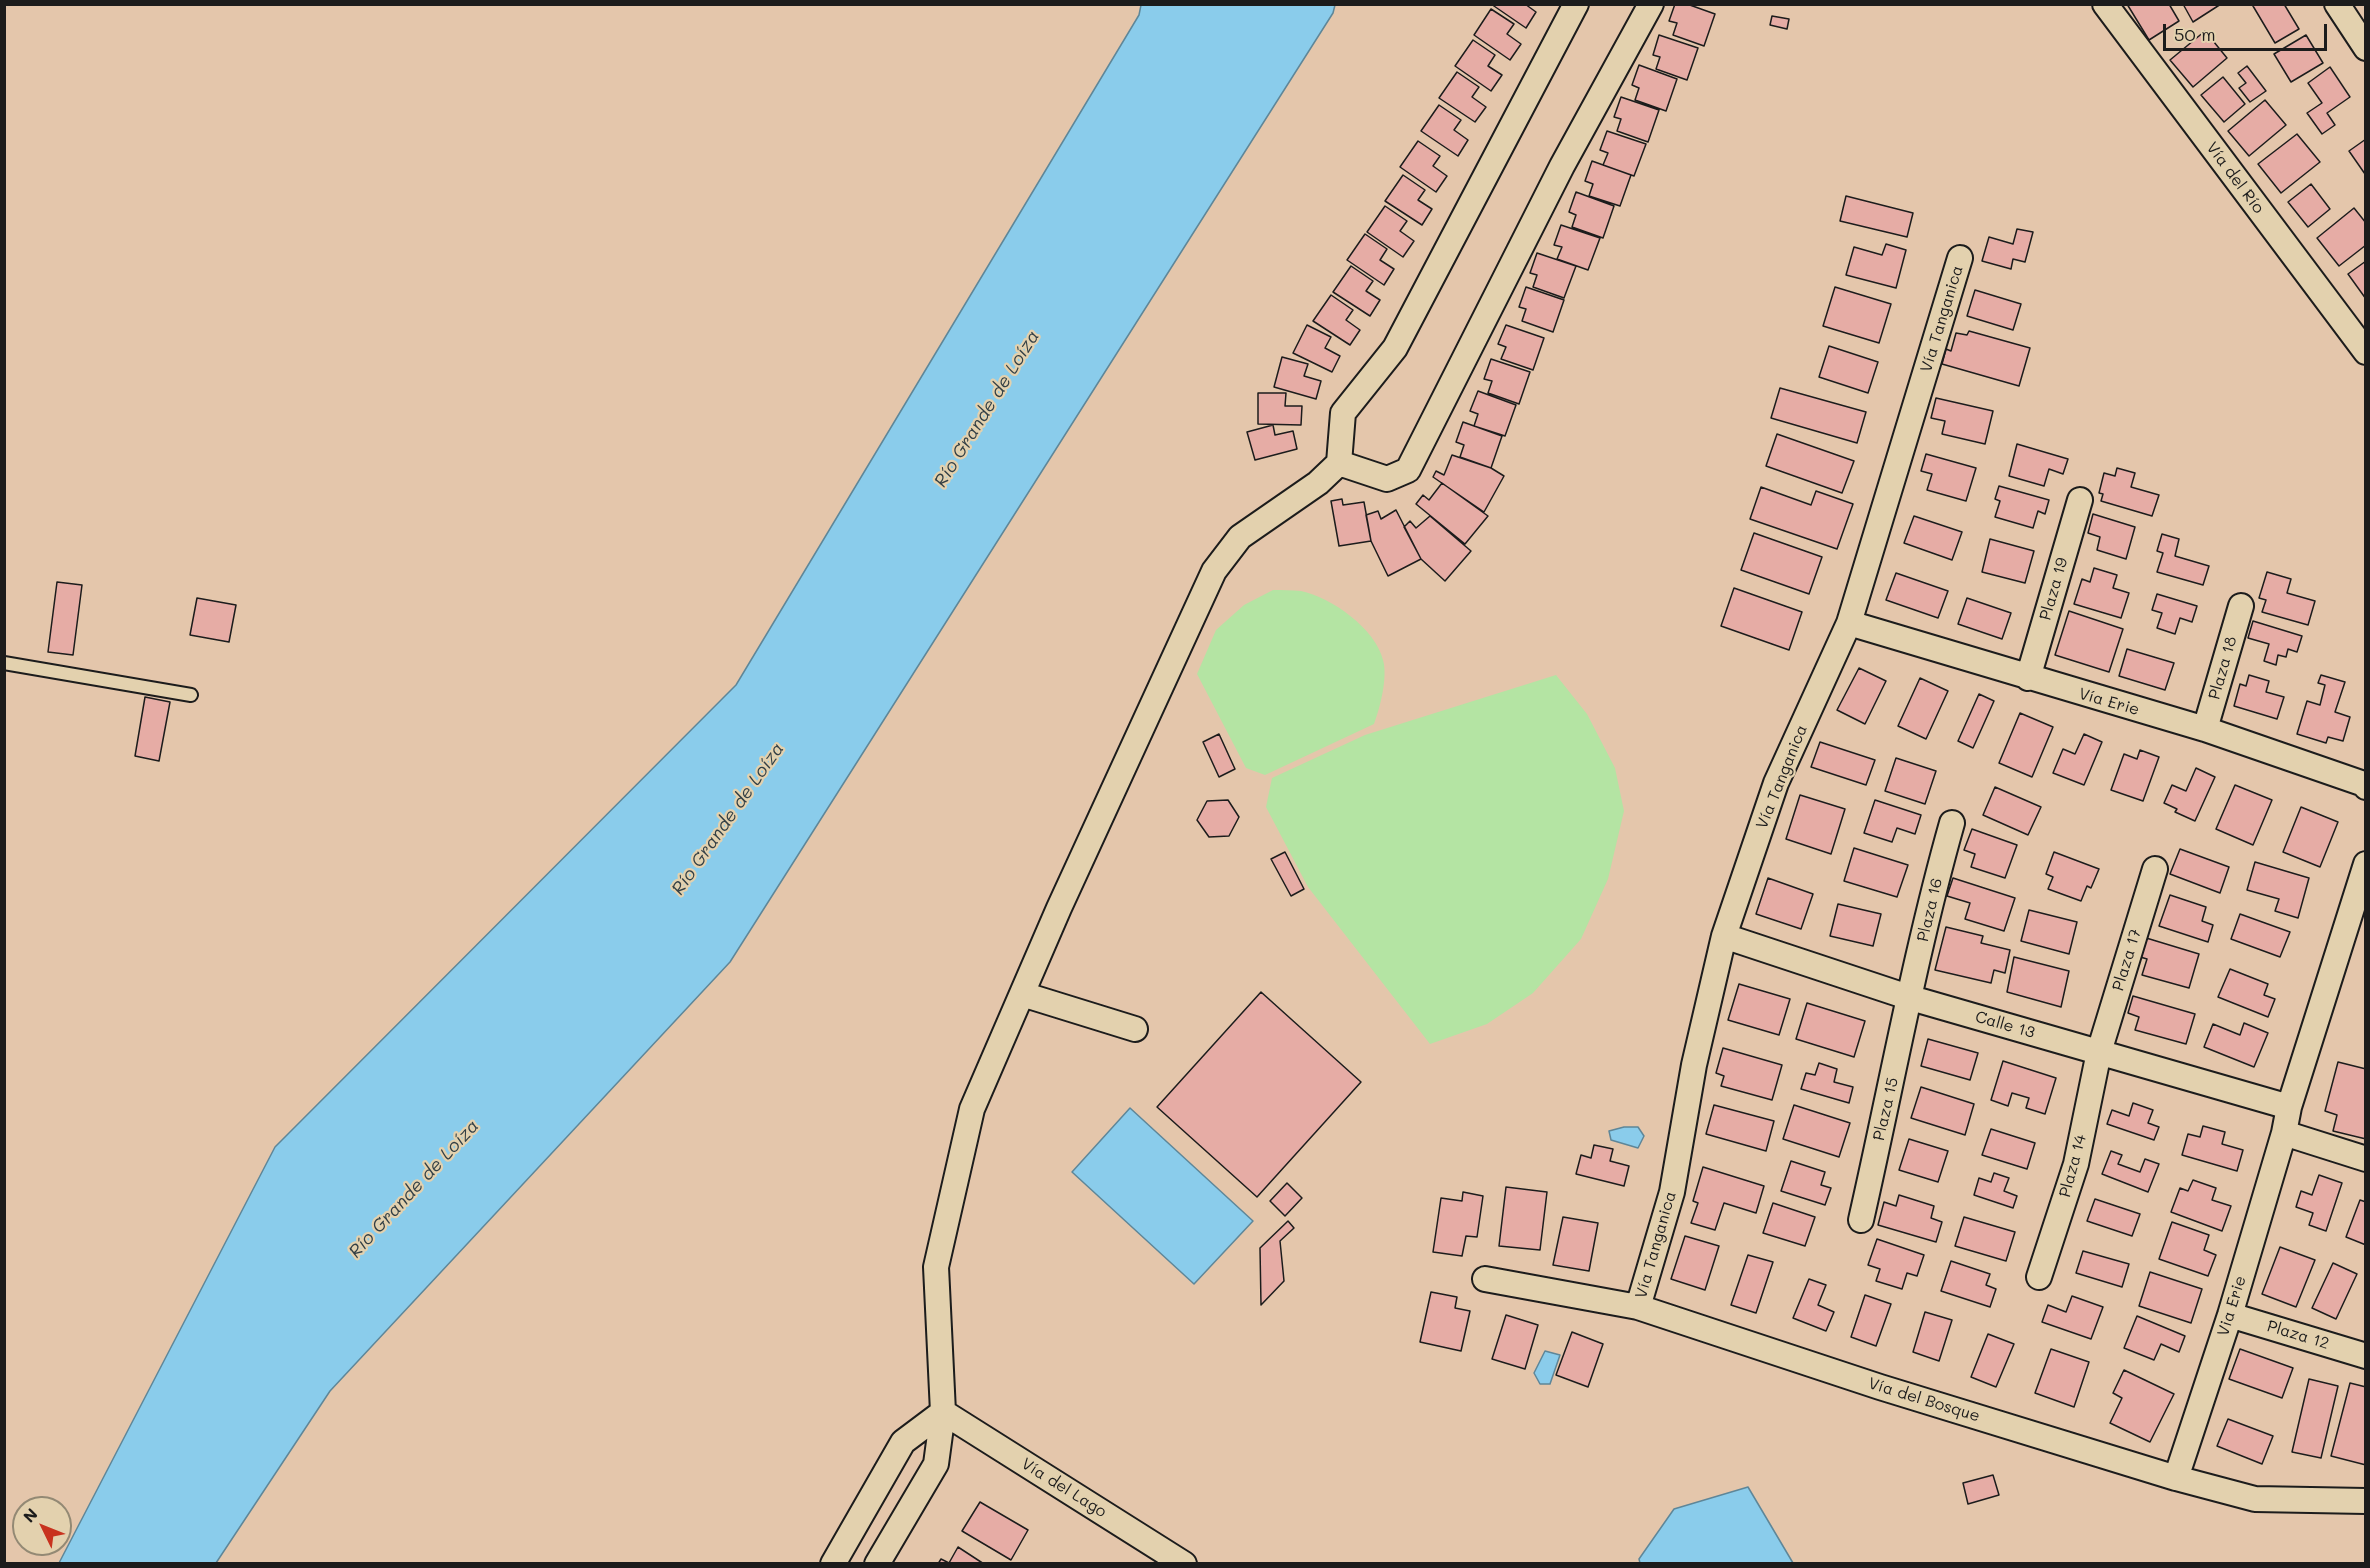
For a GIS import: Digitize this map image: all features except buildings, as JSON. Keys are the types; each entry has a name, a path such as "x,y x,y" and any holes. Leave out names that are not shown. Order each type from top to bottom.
{"street":[{"path":"877,1563 936,1464 943,1412 936,1267 972,1109 1022,994 1214,571 1240,537 1318,483 1340,463 1343,413 1395,348 1576,4"},
{"path":"1340,463 1387,479 1408,470 1562,166 1651,4"},
{"name":"Vía del Río","path":"2105,4 2366,352"},
{"path":"2337,4 2366,48"},
{"name":"Vía Tanganica","path":"1638,1307 1672,1192 1694,1065 1724,936 1776,783 1850,623 1960,258"},
{"name":"Plaza 19","path":"2028,678 2080,500"},
{"name":"Plaza 18","path":"2205,729 2241,606"},
{"name":"Vía Erie","path":"1850,623 2205,729 2364,784 2366,787"},
{"name":"Plaza 16","path":"1911,998 1928,908 1952,824"},
{"path":"2366,864 2289,1107 2284,1133 2366,1159"},
{"name":"Plaza 17","path":"2099,1052 2155,869"},
{"name":"Calle 13","path":"1724,936 1911,998 2289,1107"},
{"path":"1022,994 1135,1029"},
{"name":"Plaza 15","path":"1861,1220 1911,998"},
{"name":"Plaza 14","path":"2039,1277 2076,1164 2099,1052"},
{"name":"Via Erie","path":"2176,1478 2230,1315 2284,1133"},
{"name":"Vía del Bosque","path":"1485,1279 1638,1307 1880,1387 2176,1478 2255,1499 2366,1501"},
{"name":"Plaza 12","path":"2230,1315 2366,1356"},
{"path":"832,1563 903,1442 943,1412"},
{"name":"Vía del Lago","path":"943,1412 1184,1563"}],"lane":[{"path":"4,663 191,695"}],"green space":[{"path":"1273,590 1313,594 1351,616 1379,648 1385,675 1374,724 1265,775 1246,768 1197,674 1216,630 1244,605"},
{"path":"1556,675 1587,714 1615,768 1624,811 1608,879 1581,939 1533,993 1487,1024 1430,1044 1308,887 1266,807 1272,778 1365,735"}],"water":[{"name":"Río Grande de Loíza","path":"1141,5 1335,5 1333,13 730,962 330,1391 216,1563 59,1563 63,1556 72,1556 72,1538 275,1147 736,685 1139,15"},
{"path":"1130,1108 1253,1221 1194,1284 1072,1172"},
{"path":"1624,1127 1638,1127 1644,1136 1638,1148 1611,1140 1609,1131"},
{"path":"1545,1351 1560,1355 1550,1384 1540,1384 1534,1373"},
{"path":"1748,1487 1793,1563 1640,1563 1639,1559 1674,1509"}]}
